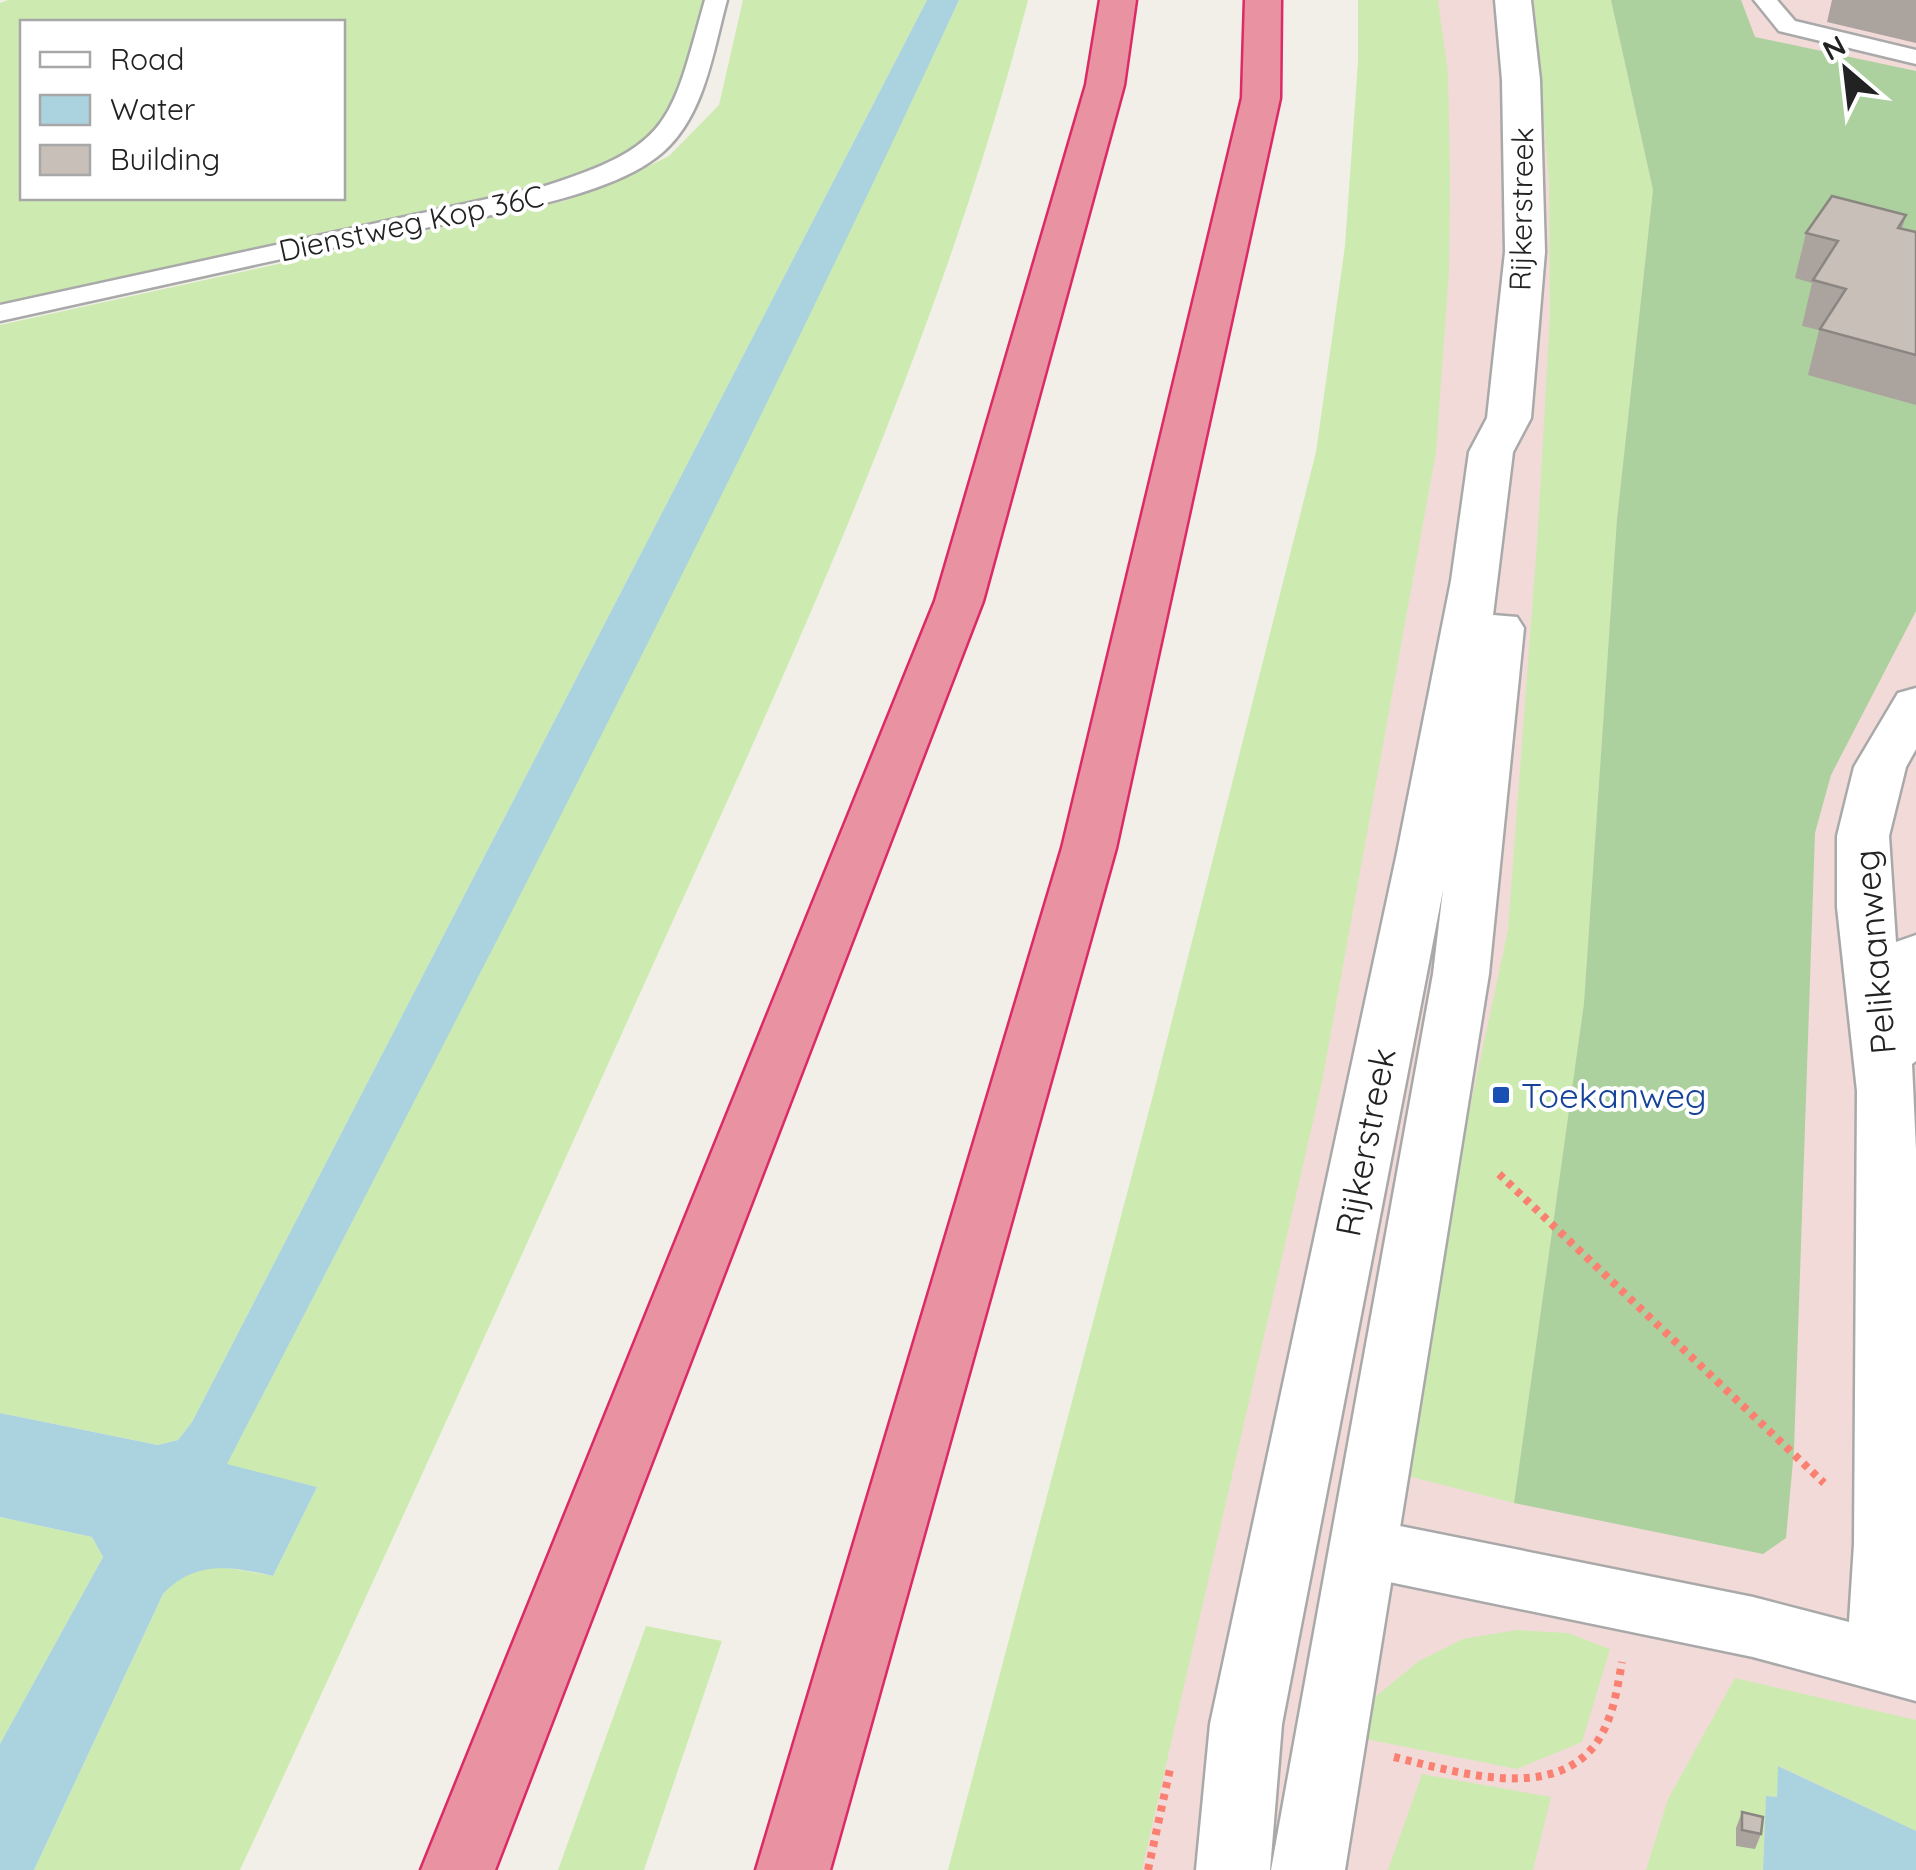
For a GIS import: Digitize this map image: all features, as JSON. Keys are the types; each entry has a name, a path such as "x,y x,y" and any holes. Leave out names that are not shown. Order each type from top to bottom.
{"highway":[{"path":"458,1870 959,601 1106,85 1118,0"},
{"path":"792,1870 1089,848 1262,98 1263,0"}],"street":[{"name":"Rijkerstreek","path":"1308,1870 1460,974 1519,454 1509,418 1525,220 1514,0"},
{"name":"Rijkerstreek","path":"1233,1870 1246,1724 1424,853 1475,581 1491,452 1509,418"},
{"name":"Pelikaanweg","path":"1899,1666 1888,1544 1886,1091 1864,907 1864,836 1880,767 1916,704"},
{"name":"Pelikaanweg","path":"1886,1091 1916,954"},
{"path":"1287,1533 1626,1600 1899,1666"}],"lane":[{"name":"Dienstweg Kop 36C","path":"0,312 602,178 645,156 670,134 684,110 716,0"},
{"path":"1765,0 1787,26 1916,57"}],"path":[{"path":"1500,1174 1888,1544"},
{"path":"1329,1742 1483,1778 1516,1781 1555,1774 1581,1757 1607,1728 1619,1694 1626,1600"}],"shaded area":[{"path":"1412,0 1916,0 1916,1870 1062,1870"}],"green space":[{"path":"704,0 681,82 662,118 632,150 602,166 546,186 0,305 0,3"},
{"path":"743,0 927,0 192,1422 178,1440 158,1445 0,1413 0,325 564,201 625,178 669,156 719,105"},
{"path":"959,0 1028,0 953,249 908,371 861,492 758,732 240,1870 34,1870 163,1594 176,1582 202,1569 228,1568 273,1576 317,1487 226,1465 600,736"},
{"path":"1358,0 1438,0 1448,73 1449,271 1436,452 1322,1082 1142,1870 948,1870 1152,1099 1316,452 1345,246 1358,62"},
{"path":"1534,0 1611,0 1653,190 1617,519 1584,1003 1514,1503 1392,1472 1508,930 1550,314 1549,184"},
{"path":"1611,0 1741,0 1755,37 1916,71 1916,611 1831,775 1815,833 1794,1450 1786,1538 1763,1554 1514,1503 1584,1003 1617,519 1653,190"},
{"path":"0,1517 92,1537 103,1557 0,1744"},
{"path":"646,1626 722,1641 644,1870 558,1870"},
{"path":"1517,1630 1568,1633 1610,1649 1582,1742 1517,1769 1361,1738 1375,1697 1419,1661 1463,1639"},
{"path":"1735,1678 1916,1720 1916,1831 1779,1766 1777,1797 1766,1796 1763,1870 1646,1870 1668,1799"},
{"path":"1422,1774 1551,1797 1533,1870 1388,1870"}],"water":[{"path":"927,0 959,0 693,553 227,1464 317,1487 273,1576 228,1568 201,1571 188,1575 163,1594 34,1870 0,1870 0,1744 103,1557 92,1537 0,1517 0,1413 158,1445 178,1440 192,1422"},
{"path":"1778,1766 1916,1831 1916,1870 1763,1870 1766,1796 1777,1797"}],"building":[{"path":"1832,196 1906,215 1898,228 1916,232 1916,355 1820,329 1846,289 1813,280 1838,241 1806,233"},
{"path":"1742,1812 1763,1817 1761,1834 1742,1830"}],"place":[{"name":"Toekanweg","path":"1501,1095"}]}
